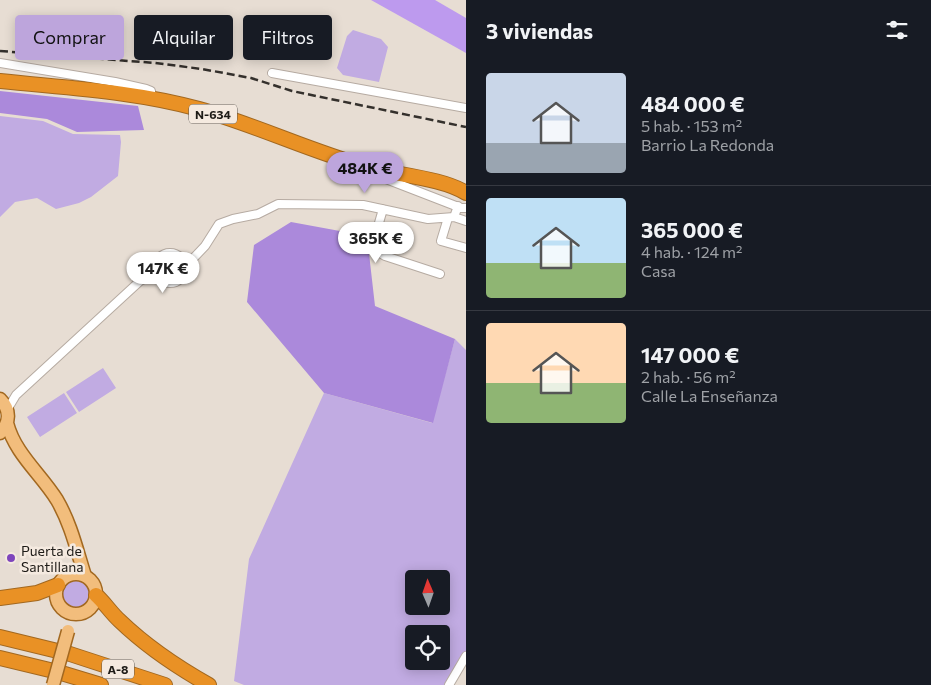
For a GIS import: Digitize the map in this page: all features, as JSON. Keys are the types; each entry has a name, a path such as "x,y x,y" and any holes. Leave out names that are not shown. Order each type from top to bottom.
{"highway":[{"name":"N-634","path":"0,81 152,98 199,109 344,160 381,171 450,185 466,192 466,180 418,178"},
{"path":"0,598 37,594 62,581"},
{"path":"96,594 108,610 143,640 173,663 209,685"},
{"name":"A-8","path":"0,637 70,654 165,685"},
{"name":"A-8","path":"0,658 52,670 101,685"}],"main road":[{"path":"2,403 4,428 10,432 22,455 56,499 69,525 74,545 86,576 94,584 96,594 93,605 80,614 65,611"},
{"path":"0,440 22,455"},
{"path":"68,631 65,611 56,597 62,581 73,562 74,545"},
{"path":"62,581 79,574 86,576"},
{"path":"53,685 68,631 80,614"}],"street":[{"path":"0,64 115,82 146,89 151,92 152,98"},
{"path":"272,72 466,108"},
{"path":"344,160 381,177 463,208"},
{"path":"185,267 205,246 219,224 258,214 278,204 363,205 428,220 451,217 466,221"},
{"path":"463,208 451,217 442,242 466,248"},
{"path":"383,209 374,240 375,250 385,256 440,274"},
{"path":"169,253 174,253 181,258 185,267 181,279 172,283 162,281 155,273 154,268 157,260 164,254 169,253"},
{"path":"2,403 16,395 140,280 155,273"},
{"path":"2,403 16,395"},
{"path":"449,685 466,656"}],"shaded area":[{"path":"371,0 435,0 466,18 466,53"},
{"path":"353,30 381,39 388,47 379,82 343,75 337,68 347,36"},
{"path":"0,91 138,106 144,130 77,132 47,119 0,113"},
{"path":"0,116 43,121 73,134 120,135 118,176 91,197 79,203 56,209 37,198 15,202 0,217"},
{"path":"291,222 367,236 375,306 455,339 433,423 324,393 247,302 254,245"},
{"path":"455,339 466,350 466,661 454,685 244,685 234,681 249,559 324,393 432,423"},
{"path":"103,368 116,388 79,412 66,392"},
{"path":"64,393 77,413 40,437 27,417"},
{"path":"76,581 86,585 90,595 86,605 76,609 66,605 62,595 66,585"}],"railway":[{"path":"0,51 155,63 202,69 251,78 292,91 466,127"}],"place":[{"name":"Puerta de Santillana","path":"11,558"}]}
